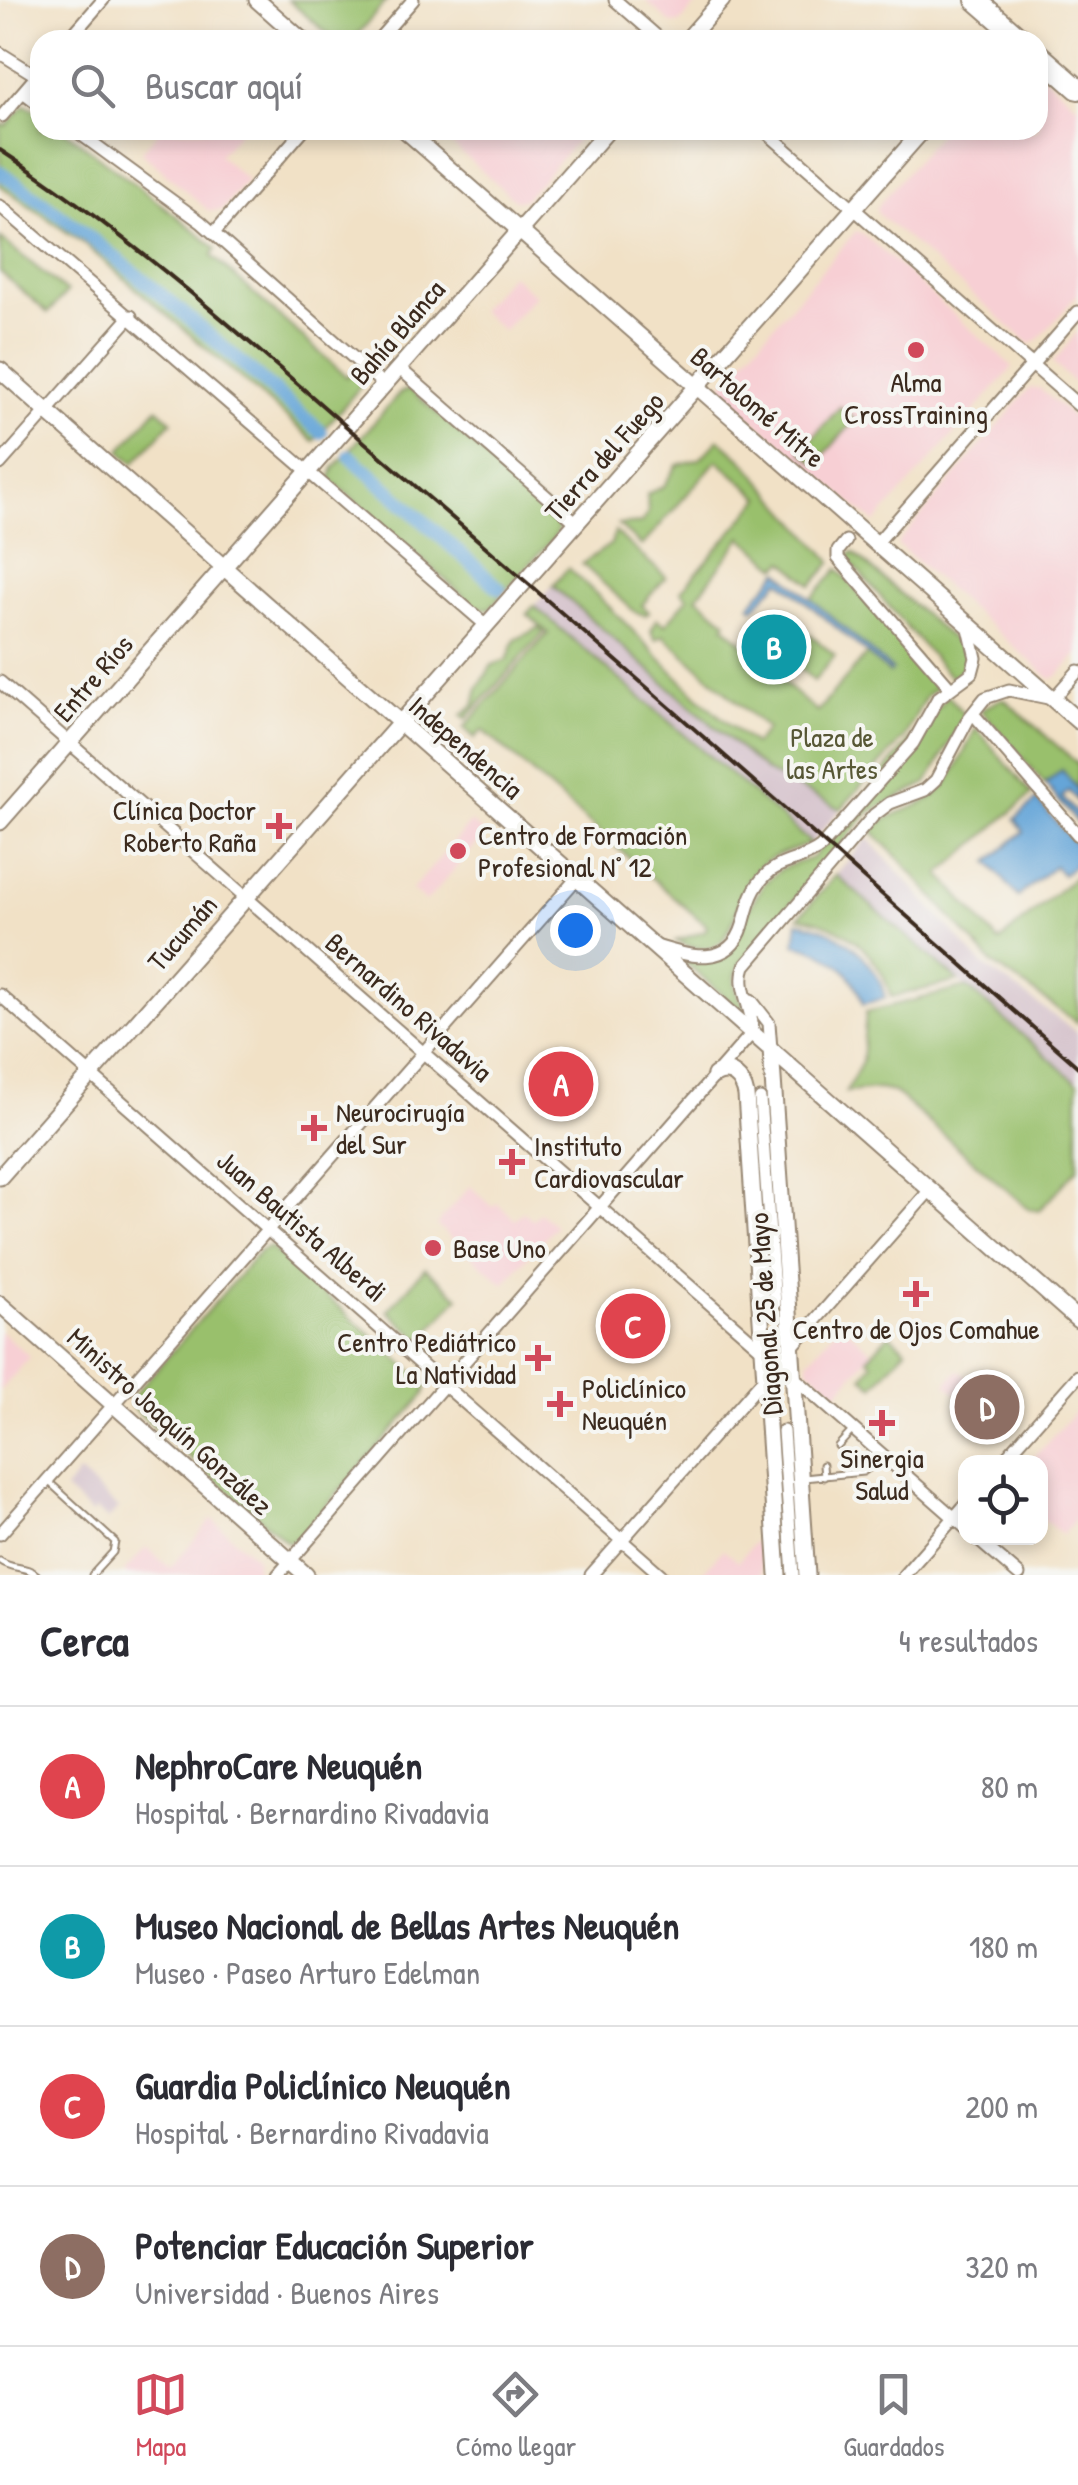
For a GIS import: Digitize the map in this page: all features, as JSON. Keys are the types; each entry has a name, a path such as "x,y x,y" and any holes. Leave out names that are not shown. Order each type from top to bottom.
{"highway":[{"path":"976,0 1004,30"},
{"path":"1048,63 1078,90"}],"main road":[{"path":"256,0 290,30"},
{"path":"695,30 722,0"},
{"name":"Bartolomé Mitre","path":"416,140 1078,721"},
{"name":"Bahía Blanca","path":"224,568 599,140"},
{"name":"Tierra del Fuego","path":"400,723 913,140"},
{"name":"Independencia","path":"0,370 1078,1320"},
{"name":"Entre Ríos","path":"0,822 224,568"},
{"name":"Tucumán","path":"0,1177 400,723"},
{"name":"Diagonal 25 de Mayo","path":"771,1049 760,1096 775,1304 792,1347 794,1377 783,1431 778,1575"},
{"path":"715,1075 734,1074 760,1096"},
{"name":"Diagonal 25 de Mayo","path":"760,1096 775,1304 763,1350 764,1378 801,1478 807,1575"},
{"name":"Ministro Joaquín González","path":"0,1304 306,1575"}],"street":[{"path":"76,30 102,0"},
{"path":"387,30 413,0"},
{"path":"615,0 650,30"},
{"path":"0,54 30,70"},
{"path":"2,116 30,84"},
{"path":"23,92 30,97"},
{"path":"88,140 214,233 384,385"},
{"path":"214,233 294,140"},
{"path":"776,140 1078,405"},
{"path":"0,206 487,626"},
{"path":"876,544 1078,312"},
{"path":"0,464 130,316"},
{"path":"399,368 578,524"},
{"path":"846,541 838,551 840,560 950,686"},
{"path":"653,945 703,958 731,946 763,878 782,863 818,850 912,742 938,698 972,674 976,658 968,624"},
{"path":"278,1575 752,1032 741,976 751,957 874,815 890,803 925,790 936,780 980,702 1002,690 1053,699 1078,671"},
{"name":"Bernardino Rivadavia","path":"0,682 958,1521"},
{"path":"976,717 1078,835"},
{"path":"0,1534 577,878"},
{"name":"Juan Bautista Alberdi","path":"0,994 661,1575"},
{"path":"746,994 768,1023 771,1049"},
{"path":"591,1575 931,1189"},
{"path":"1008,1455 1078,1376"},
{"path":"783,1431 793,1575"},
{"path":"904,1575 958,1513"},
{"path":"984,1545 1019,1575"}],"lane":[{"path":"838,1446 853,1429"},
{"path":"801,1478 864,1471 884,1456"},
{"path":"822,1465 824,1477"},
{"path":"48,1480 114,1542 114,1552 92,1575"},
{"path":"0,1561 30,1569 37,1575"}],"shaded area":[{"path":"645,0 701,0 680,23 672,24"},
{"path":"1048,80 1078,106 1078,294 1038,340 1030,344 878,214 876,208 934,140 1048,140"},
{"path":"151,140 232,140 219,155 247,180 222,210 209,211 141,152"},
{"path":"446,140 577,140 525,199 515,200"},
{"path":"856,231 1012,366 875,523 724,395 720,387"},
{"path":"511,274 535,295 503,331 479,310"},
{"path":"1078,331 1078,387 1053,363"},
{"path":"1030,388 1039,388 1078,422 1078,653 1051,679 897,544"},
{"path":"553,586 767,772 841,809 811,843 534,606"},
{"name":"Centro de Formación Profesional N° 12","path":"471,822 485,834 426,902 412,890"},
{"path":"868,838 982,964 1078,1033 1078,1083 836,875"},
{"path":"470,1186 493,1207 497,1203 515,1219 523,1211 533,1220 540,1212 555,1226 504,1284 436,1225"},
{"path":"841,1323 873,1352 837,1393 808,1368 808,1361"},
{"path":"0,1331 30,1357 0,1391"},
{"path":"959,1370 1017,1420 1004,1435 946,1384"},
{"path":"1078,1408 1078,1516 1062,1535 1048,1523 1048,1455 1036,1455"},
{"path":"79,1473 118,1508 108,1520 96,1509 92,1514 65,1490"},
{"path":"212,1519 256,1558 252,1575 124,1572 146,1547 170,1568"},
{"path":"759,1537 762,1575 700,1575 723,1549 738,1561"}],"green space":[{"path":"288,0 387,0 362,30 323,30"},
{"path":"25,105 30,107 30,140 77,140 196,231 216,249 212,256 347,377 353,371 359,377 360,387 314,441 84,244 0,185 0,123 6,126"},
{"path":"0,238 67,292 48,313 0,272"},
{"path":"409,389 560,520 557,534 489,609 476,607 330,479 334,468 400,393"},
{"path":"840,407 855,420 816,464 801,451"},
{"path":"157,408 172,421 134,463 120,451"},
{"name":"Plaza de las Artes","path":"719,439 743,460 832,562 812,585 784,561 778,567 742,537 697,597 727,622 724,626 761,658 759,662 817,712 867,654 889,673 892,670 811,599 838,569 939,685 926,696 904,738 841,809 767,772 553,586 568,568 705,703 754,744 767,729 663,635 656,640 651,631 657,619 665,625 688,598 681,591 761,498 717,460 642,546 618,525 642,523 648,513 647,494 664,486 677,465 700,459"},
{"path":"615,532 666,577 642,605 649,612 645,615 635,612 582,564 611,544"},
{"path":"853,552 962,648 967,659 962,670 951,678 847,558"},
{"path":"534,606 811,843 774,857 755,871 729,929 712,947 697,948 676,941 705,931 707,926 483,730 475,738 464,728 548,633 527,614"},
{"path":"539,628 544,632 466,719 462,715 474,705 478,688 492,665 507,660 515,640"},
{"path":"811,635 835,656 814,681 790,659"},
{"path":"948,695 965,716 927,783 868,813 740,964 735,981 745,1008 741,1011 679,957 707,961 719,958 764,883 782,868 812,858"},
{"path":"1003,698 1078,764 1078,790 1062,770 1045,784 981,710"},
{"path":"976,728 1032,794 940,874 999,942 1078,874 1078,1023 992,963 872,831 941,790"},
{"path":"836,875 959,981 891,997 878,967 858,943 831,926 799,917"},
{"path":"967,987 1078,1083 1078,1168 1039,1211 1029,1209 894,1092 846,1092 862,1062 866,1012"},
{"path":"270,1247 427,1384 424,1395 298,1538 288,1543 131,1406 134,1395 260,1251"},
{"path":"425,1268 459,1297 421,1340 388,1311"},
{"path":"889,1334 906,1349 874,1386 863,1377 873,1363 868,1358"}],"water":[{"path":"779,571 892,670 890,673 780,580 754,608 750,605"},
{"path":"1062,770 1078,790 1078,802 1069,791 1062,797 1078,815 1078,823 1045,784"},
{"path":"1037,800 1078,847 1078,862 1063,875 1054,866 1018,897 989,862 1024,831 1015,819"},
{"path":"798,922 828,931 854,947 873,970 885,998 863,1004 854,982 838,964 795,944"}],"waterway":[{"path":"0,172 124,265 321,432"},
{"path":"350,456 499,588"}],"railway":[{"path":"0,150 106,225 208,307 1078,1067"}],"place":[{"name":"Alma CrossTraining","path":"916,350"},
{"name":"Museo Nacional de Bellas Artes Neuquén","path":"774,647"},
{"name":"Clínica Doctor Roberto Raña","path":"279,826"},
{"name":"Centro de Formación Profesional N° 12","path":"458,851"},
{"name":"NephroCare Neuquén","path":"561,1084"},
{"name":"Neurocirugía del Sur","path":"314,1128"},
{"name":"Instituto Cardiovascular","path":"512,1162"},
{"name":"Base Uno","path":"433,1248"},
{"name":"Centro de Ojos Comahue","path":"916,1294"},
{"name":"Guardia Policlínico Neuquén","path":"633,1326"},
{"name":"Centro Pediátrico La Natividad","path":"538,1358"},
{"name":"Policlínico Neuquén","path":"560,1404"},
{"name":"Potenciar Educación Superior","path":"987,1407"},
{"name":"Sinergia Salud","path":"882,1423"}]}
